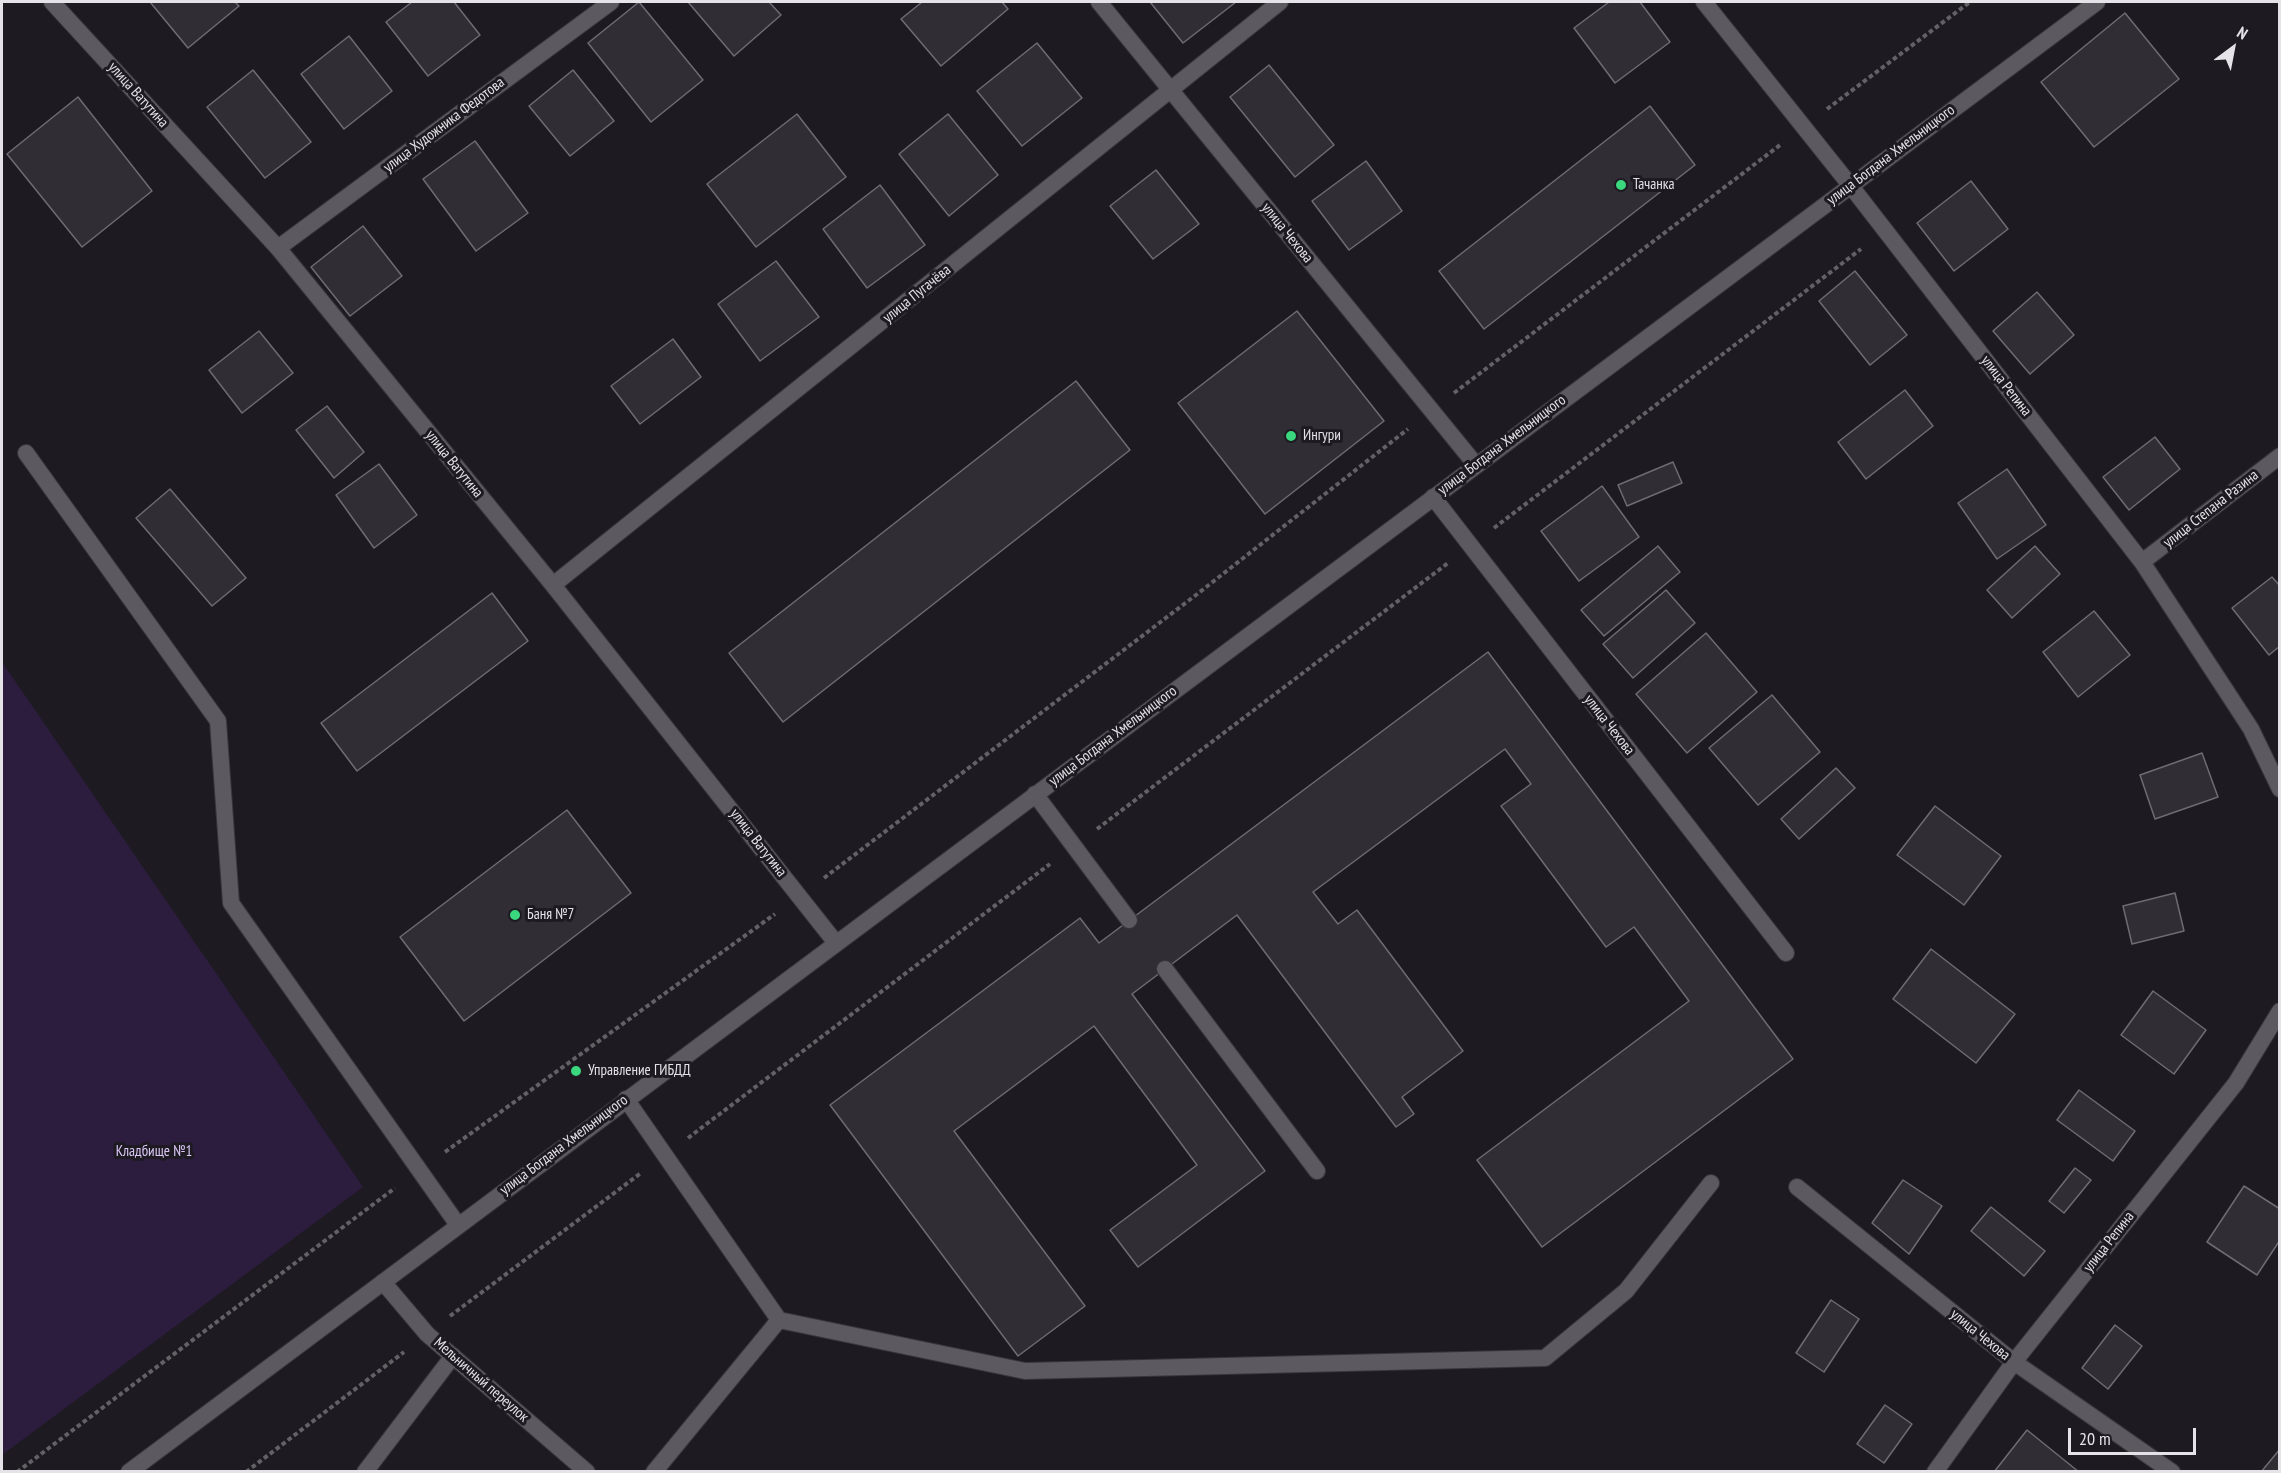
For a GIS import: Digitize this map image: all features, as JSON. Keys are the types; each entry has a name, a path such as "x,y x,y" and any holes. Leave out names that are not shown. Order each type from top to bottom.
{"street":[{"name":"улица Ватутина","path":"52,2 278,248 553,585 836,943"},
{"name":"улица Художника Федотова","path":"278,248 611,2"},
{"name":"улица Чехова","path":"1099,2 1476,465"},
{"name":"улица Пугачёва","path":"553,585 1280,2"},
{"name":"улица Репина","path":"1704,2 1850,185 2142,561 2251,729 2280,789"},
{"name":"улица Богдана Хмельницкого","path":"129,1472 2097,2"},
{"path":"26,453 218,721 231,903 458,1225"},
{"name":"улица Степана Разина","path":"2142,561 2280,456"},
{"name":"улица Чехова","path":"1433,497 1786,953"},
{"path":"1035,794 1129,920"},
{"path":"1165,969 1317,1171"},
{"name":"улица Репина","path":"1935,1472 2014,1362 2236,1083 2280,1011"},
{"path":"626,1099 779,1320 1025,1371 1545,1358 1626,1291 1711,1183"},
{"name":"улица Чехова","path":"1797,1187 2014,1362 2172,1472"},
{"name":"Мельничный переулок","path":"383,1282 427,1334 587,1472"},
{"path":"654,1472 779,1320"},
{"path":"365,1472 453,1356"}],"path":[{"path":"17,1472 418,1170 800,896 1196,595 1431,411 1970,2"}],"green space":[{"name":"Кладбище №1","path":"2,662 363,1187 2,1455"}],"building":[{"path":"150,2 235,2 239,6 188,48"},
{"path":"412,2 454,2 480,35 428,76 386,22"},
{"path":"639,2 703,80 651,122 588,43"},
{"path":"688,2 769,2 781,15 734,56"},
{"path":"922,2 1002,2 1008,9 941,66 901,19"},
{"path":"1150,2 1236,2 1183,43"},
{"path":"1609,2 1640,2 1670,42 1615,83 1574,28"},
{"path":"2125,13 2179,79 2094,147 2041,82"},
{"path":"349,36 392,91 344,129 301,74"},
{"path":"1037,43 1082,98 1022,146 977,91"},
{"path":"1269,65 1334,145 1295,177 1230,97"},
{"path":"253,70 311,142 265,178 207,107"},
{"path":"573,70 614,121 570,156 529,106"},
{"path":"78,97 152,191 82,247 7,154"},
{"path":"1650,106 1695,165 1484,329 1439,271"},
{"path":"797,114 846,177 756,247 707,184"},
{"path":"948,114 998,175 949,216 899,154"},
{"path":"475,141 528,213 476,251 423,179"},
{"path":"1366,161 1402,211 1349,250 1312,201"},
{"path":"1156,170 1199,224 1153,259 1110,206"},
{"path":"1971,181 2008,229 1954,271 1917,223"},
{"path":"880,185 925,245 867,288 823,229"},
{"path":"363,226 402,276 350,316 311,267"},
{"path":"776,261 819,317 760,361 718,304"},
{"path":"1855,271 1907,335 1870,365 1819,301"},
{"path":"2037,292 2074,335 2030,374 1993,331"},
{"path":"1297,311 1384,421 1265,514 1178,403"},
{"path":"259,331 293,373 242,413 209,370"},
{"path":"673,339 701,377 640,424 611,386"},
{"path":"1076,381 1130,450 783,722 729,653"},
{"path":"1905,390 1933,426 1866,479 1838,442"},
{"path":"327,406 364,452 334,478 296,430"},
{"path":"2155,437 2180,469 2129,510 2103,477"},
{"path":"1673,462 1682,483 1627,506 1618,485"},
{"path":"379,464 417,515 374,548 336,495"},
{"path":"2007,469 2046,525 1997,559 1958,503"},
{"path":"1602,486 1639,537 1579,581 1541,531"},
{"path":"170,489 246,578 212,606 136,518"},
{"path":"1658,546 1680,572 1604,636 1581,610"},
{"path":"2035,546 2060,574 2012,618 1987,590"},
{"path":"2272,577 2280,586 2280,646 2269,655 2232,608"},
{"path":"1666,590 1695,623 1633,678 1603,644"},
{"path":"492,593 528,641 357,771 321,723"},
{"path":"2094,611 2130,655 2078,697 2043,652"},
{"path":"1706,633 1757,692 1687,753 1636,694"},
{"path":"1488,652 1793,1059 1542,1247 1477,1160 1689,1001 1634,927 1606,947 1501,806 1531,784 1505,749 1313,892 1338,924 1357,910 1463,1051 1402,1097 1414,1114 1396,1127 1237,915 1132,994 1265,1171 1138,1267 1110,1230 1197,1165 1094,1026 954,1131 1085,1306 1018,1356 830,1105 1080,918 1099,943"},
{"path":"1772,695 1820,752 1758,805 1709,748"},
{"path":"2202,753 2218,797 2155,819 2140,775"},
{"path":"1836,768 1855,788 1799,839 1781,819"},
{"path":"1935,806 2001,856 1964,905 1897,855"},
{"name":"Баня №7","path":"567,810 631,893 464,1021 400,937"},
{"path":"2175,893 2184,931 2132,944 2123,906"},
{"path":"1931,949 2015,1014 1976,1063 1893,999"},
{"path":"2153,991 2206,1030 2174,1074 2121,1035"},
{"path":"2079,1090 2135,1131 2113,1161 2057,1120"},
{"path":"2075,1168 2091,1180 2064,1213 2049,1201"},
{"path":"1903,1180 1942,1206 1909,1254 1872,1223"},
{"path":"2244,1186 2280,1209 2280,1240 2257,1275 2207,1242"},
{"path":"1991,1207 2045,1251 2024,1276 1971,1231"},
{"path":"1831,1300 1859,1319 1824,1372 1796,1353"},
{"path":"2115,1325 2142,1346 2108,1389 2082,1368"},
{"path":"1885,1405 1912,1424 1884,1463 1857,1444"},
{"path":"2027,1430 2079,1472 1994,1472"},
{"path":"2280,1449 2280,1472 2261,1472"}],"place":[{"name":"Тачанка","path":"1621,185"},
{"name":"Ингури","path":"1291,436"},
{"name":"Баня №7","path":"515,915"},
{"name":"Управление ГИБДД","path":"576,1071"}]}
